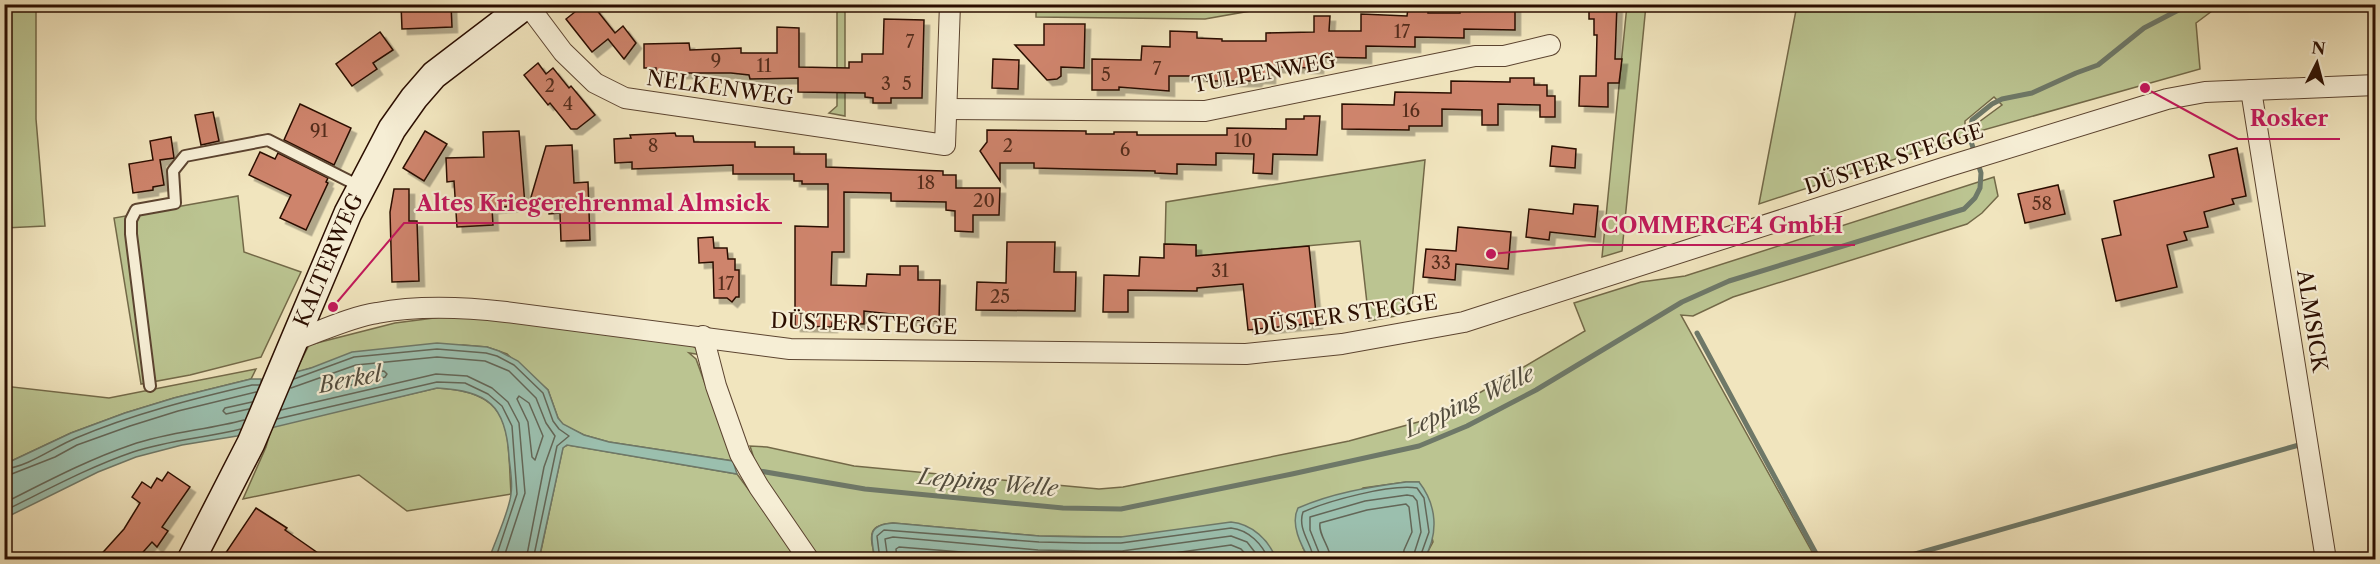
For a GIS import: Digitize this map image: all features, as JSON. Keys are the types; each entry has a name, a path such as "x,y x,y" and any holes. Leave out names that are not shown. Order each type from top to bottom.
{"street":[{"name":"NELKENWEG","path":"527,4 563,52 595,83 625,98 945,145 947,109"},
{"name":"KALTERWEG","path":"191,560 251,443 361,187 392,129 434,75 527,4"},
{"path":"947,109 950,4"},
{"name":"TULPENWEG","path":"947,109 1205,111 1475,56 1504,57 1550,45"},
{"name":"DÜSTER STEGGE","path":"293,341 375,313 431,307 496,311 790,349 1246,354 1342,344 1464,322 1964,161 2167,99 2205,92 2376,85"},
{"name":"ALMSICK","path":"2251,90 2326,560"},
{"path":"703,336 716,386 740,454 759,487 809,560"}],"lane":[{"path":"150,386 131,220 136,210 175,203 173,171 185,156 268,140 361,187"}],"green space":[{"path":"1797,4 2220,5 2196,23 2200,69 1973,133 1975,125 2002,105 1994,97 1965,121 1965,136 1759,204"},
{"path":"4,5 36,5 36,119 45,226 5,228"},
{"path":"837,5 845,5 845,116 829,113 837,106"},
{"path":"1036,5 1284,5 1205,19 1036,17"},
{"path":"1627,5 1646,5 1622,251 1602,257"},
{"path":"1425,160 1411,313 1369,321 1360,241 1196,256 1196,245 1165,244 1166,202"},
{"path":"1994,177 1998,196 1982,213 1967,224 1733,297 1693,316 1681,315 1816,559 1424,559 1433,542 1419,482 1406,482 1363,488 1303,548 1309,559 1276,559 1275,556 1121,537 1039,536 893,523 874,529 872,538 875,559 816,559 756,465 750,446 767,447 854,466 1099,489 1123,487 1349,441 1440,416 1585,331 1574,303 1641,282 1685,276"},
{"path":"238,196 244,252 301,272 261,357 190,375 141,384 114,218"},
{"path":"480,316 687,342 702,355 689,353 696,359 733,461 609,442 584,435 563,425 558,418 548,390 507,354 487,347 463,345 311,368 295,373 309,345 395,323 442,317"},
{"path":"256,369 251,379 125,413 71,433 5,464 4,386 109,398"},
{"path":"437,388 462,391 481,397 494,407 502,419 506,434 511,494 407,511 359,475 243,499 266,447 272,426"},
{"path":"568,445 737,474 800,559 539,560 563,447"}],"water":[{"name":"Berkel","path":"437,343 487,347 518,361 548,390 558,418 563,424 584,435 609,442 733,461 737,474 567,445 563,448 539,559 489,559 508,509 512,489 504,425 491,404 481,397 437,388 237,436 182,445 136,457 98,472 5,518 5,464 71,433 174,398 251,379 261,379 261,381 311,368 352,352"},
{"path":"1406,482 1419,482 1432,510 1434,530 1424,559 1309,559 1296,527 1298,508 1337,494"},
{"path":"1231,522 1246,526 1259,534 1269,545 1276,559 875,559 872,538 874,529 878,526 893,523 1039,536 1121,537"}],"building":[{"path":"401,4 451,4 452,27 402,29"},
{"path":"585,4 592,4 615,33 623,26 636,43 624,59 608,39 592,52 566,19"},
{"path":"1460,4 1515,4 1515,30 1464,29 1464,38 1415,37 1415,47 1366,46 1366,58 1318,57 1318,68 1270,67 1270,78 1258,78 1256,81 1207,81 1202,76 1169,76 1169,91 1119,87 1119,90 1092,90 1092,59 1141,60 1142,46 1170,47 1170,31 1197,32 1197,38 1222,39 1222,41 1266,41 1266,33 1314,32 1314,16 1330,16 1329,31 1361,31 1361,14 1407,16 1408,8 1428,8 1428,13 1460,13"},
{"path":"1589,4 1617,4 1615,59 1622,59 1619,83 1608,83 1608,107 1579,106 1580,76 1596,76 1597,35 1594,35 1594,19 1589,19"},
{"path":"884,19 924,20 922,98 891,98 891,103 873,103 873,98 865,97 865,93 798,92 798,78 750,79 749,75 731,73 656,73 656,68 644,68 644,44 689,43 690,50 741,48 741,53 777,53 777,27 799,28 799,67 849,68 849,62 862,62 862,54 883,54"},
{"path":"1044,24 1085,24 1084,68 1061,67 1061,76 1047,80 1015,45 1044,45"},
{"path":"380,32 393,50 373,63 377,69 352,86 336,64"},
{"path":"993,59 1019,60 1018,89 992,88"},
{"path":"538,63 546,74 553,68 595,115 577,129 571,129 524,75"},
{"path":"1510,78 1534,78 1534,85 1547,85 1547,96 1555,96 1555,117 1540,117 1540,105 1498,104 1498,125 1482,125 1482,110 1442,109 1442,126 1409,126 1409,130 1342,129 1342,104 1394,105 1395,92 1451,93 1451,81 1510,82"},
{"path":"300,104 351,128 334,165 284,140"},
{"path":"213,112 219,141 201,145 195,115"},
{"path":"1304,116 1320,116 1317,155 1273,154 1272,174 1253,173 1254,154 1216,153 1216,165 1177,164 1177,174 1155,173 1155,171 1034,168 1034,163 1000,163 1000,181 980,151 987,142 987,130 1086,131 1086,134 1137,132 1137,135 1227,135 1227,128 1286,129 1286,119 1304,119"},
{"path":"425,131 447,144 424,181 403,168"},
{"path":"519,131 525,205 492,208 493,225 457,227 454,181 447,182 446,158 484,157 483,132"},
{"path":"675,133 676,136 693,136 694,142 755,142 755,147 794,147 794,154 826,154 826,167 943,171 943,175 956,175 956,188 1000,188 999,215 973,215 973,232 955,231 955,211 946,210 946,202 891,201 891,193 844,192 844,252 832,252 831,285 866,286 867,274 900,275 900,266 918,266 918,280 940,280 939,321 908,320 909,316 864,311 864,324 832,323 832,327 795,326 795,226 828,227 828,184 802,184 802,181 794,181 794,174 733,174 733,165 632,169 632,162 615,163 614,139 631,138 630,135"},
{"path":"171,137 174,158 160,160 164,185 153,187 153,190 133,193 129,164 153,160 150,141"},
{"path":"572,145 574,183 588,182 590,240 561,241 560,213 549,214 548,202 529,204 546,146"},
{"path":"1552,146 1576,149 1575,168 1550,166"},
{"path":"2237,148 2246,196 2232,199 2234,204 2204,212 2208,227 2184,232 2187,240 2167,245 2177,287 2116,301 2102,239 2121,235 2114,201 2214,177 2209,155"},
{"path":"260,152 275,159 278,153 328,178 326,182 328,183 306,230 280,218 291,195 249,175"},
{"path":"2058,185 2065,214 2025,223 2018,194"},
{"path":"394,189 409,189 409,221 417,221 419,281 392,282 390,212"},
{"path":"1574,204 1598,206 1595,237 1550,232 1549,240 1526,237 1529,209 1573,214"},
{"path":"1458,227 1511,232 1508,269 1456,264 1455,280 1423,277 1426,249 1456,251"},
{"path":"713,237 714,248 727,248 728,259 735,259 735,270 739,270 739,297 732,302 727,298 714,298 713,262 699,263 698,238"},
{"path":"1007,242 1055,242 1054,272 1076,272 1075,311 976,310 977,282 1006,283"},
{"path":"1164,244 1196,245 1196,256 1309,246 1317,323 1248,330 1243,284 1197,288 1197,291 1128,290 1128,312 1103,312 1104,275 1139,276 1140,257 1164,258"},
{"path":"168,472 190,487 162,527 168,531 157,547 152,542 136,560 96,560 124,529 140,503 132,497 142,482 151,488 157,478 162,481"},
{"path":"256,508 287,528 285,530 328,560 234,560 225,554"}],"waterway":[{"name":"Lepping Welle","path":"754,470 865,489 1063,508 1121,509 1419,446 1467,426 1536,390 1682,302 1729,281 1964,209 1975,198 1980,188 1981,173 1969,135 1972,120 2002,99 2032,93 2098,65 2144,28 2190,4"},
{"path":"1697,333 1819,559"},
{"path":"1894,560 2299,445"}],"place":[{"name":"Rosker","path":"2145,88"},
{"name":"COMMERCE4 GmbH","path":"1491,254"},
{"name":"Altes Kriegerehrenmal Almsick","path":"333,307"}]}
